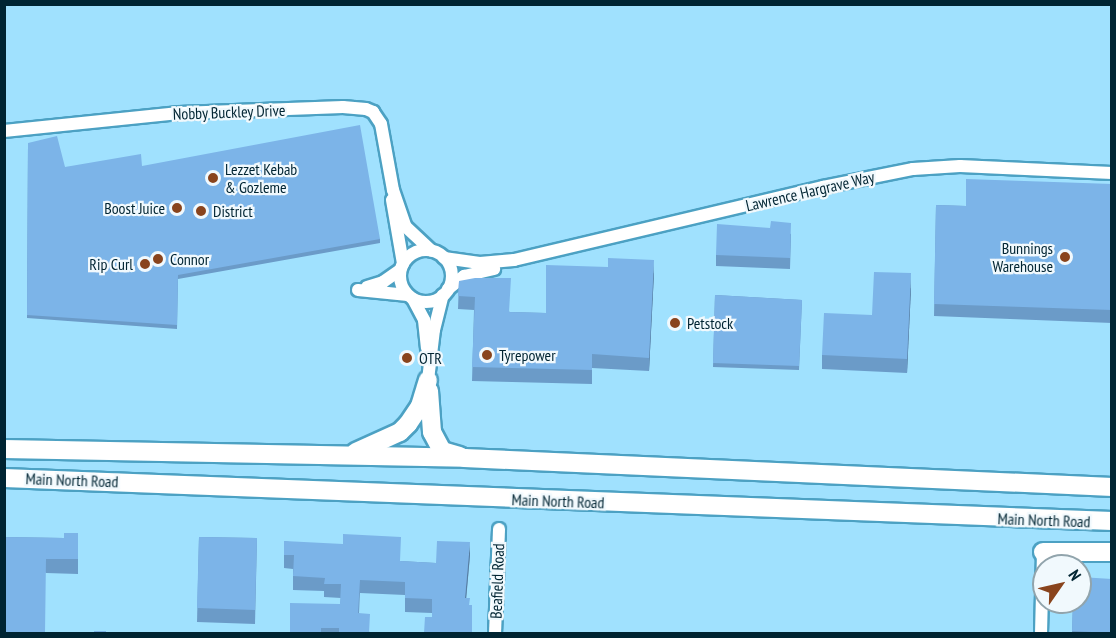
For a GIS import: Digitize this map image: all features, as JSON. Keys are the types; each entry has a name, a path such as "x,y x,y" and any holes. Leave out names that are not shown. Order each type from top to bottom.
{"highway":[{"path":"349,455 400,432 414,416 428,376"},
{"path":"428,376 432,432 442,451 464,458"},
{"name":"Main North Road","path":"4,449 464,458 1112,488"},
{"name":"Main North Road","path":"4,478 709,508 1112,521"},
{"path":"1043,552 1112,552"}],"street":[{"name":"Nobby Buckley Drive","path":"4,131 179,113 343,107 366,109 373,112 381,124 393,190 406,226 432,251"},
{"name":"Lawrence Hargrave Way","path":"444,258 480,263 514,260 822,187 914,169 960,166 1112,173"},
{"name":"Nobby Buckley Drive","path":"393,190 392,208 402,267"},
{"path":"428,376 434,330 445,293 451,270 444,258 432,251 418,251 383,282 358,290 432,301 445,293"},
{"name":"Lawrence Hargrave Way","path":"445,293 464,276 496,269 514,260"},
{"path":"402,267 400,283 424,320 428,376"},
{"name":"Beafield Road","path":"495,633 500,529"},
{"path":"1041,633 1043,552"}],"building":[{"name":"District","path":"360,125 380,239 178,275 177,325 27,315 28,143 57,136 65,167 141,154 142,166"},
{"path":"966,179 1112,184 1112,310 934,304 936,205 966,206"},
{"path":"771,221 791,223 790,258 716,255 717,224 770,228"},
{"path":"608,258 654,260 649,358 592,354 592,370 472,367 475,297 458,296 459,281 475,278 511,278 509,312 546,313 546,265 608,267"},
{"path":"874,272 911,273 907,359 822,355 824,313 872,315"},
{"path":"715,295 802,300 799,366 713,363"},
{"path":"64,533 78,533 78,559 46,559 45,633 4,633 4,537 64,538"},
{"path":"343,534 401,537 400,561 436,563 437,541 470,542 465,598 470,598 469,605 472,605 472,633 424,633 425,617 432,617 432,599 405,598 405,582 360,580 358,613 370,614 369,633 339,633 339,628 321,628 321,633 290,633 290,603 340,604 341,584 324,584 325,578 293,576 294,555 284,555 284,541 343,544"},
{"path":"199,537 257,538 255,610 197,608"},
{"path":"1092,578 1112,579 1112,633 1072,631 1073,614 1092,614"},
{"path":"94,631 106,631 106,633 94,633"}],"place":[{"name":"Lezzet Kebab & Gozleme","path":"213,178"},
{"name":"Boost Juice","path":"177,208"},
{"name":"District","path":"201,211"},
{"name":"Bunnings Warehouse","path":"1065,257"},
{"name":"Connor","path":"158,259"},
{"name":"Rip Curl","path":"145,264"},
{"name":"Petstock","path":"675,323"},
{"name":"Tyrepower","path":"487,355"},
{"name":"OTR","path":"407,358"}]}
